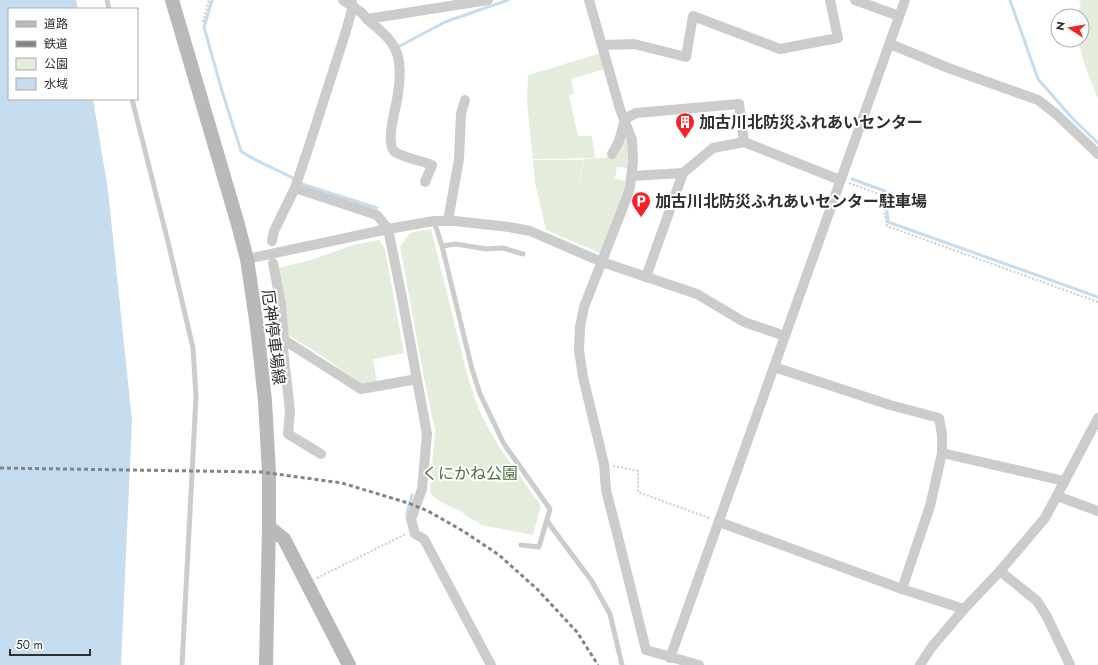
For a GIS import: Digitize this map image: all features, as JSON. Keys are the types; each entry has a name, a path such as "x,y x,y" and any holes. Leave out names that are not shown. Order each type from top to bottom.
{"main road":[{"name":"厄神停車場線","path":"172,0 247,259 257,327 265,401 269,473 268,663"},
{"path":"269,527 284,539 350,665"}],"street":[{"path":"343,0 352,3 362,12 394,46 398,59 398,92 392,125 392,148 395,152 432,165 424,182"},
{"path":"367,19 488,0"},
{"path":"590,0 620,108 632,140 633,149 631,176 627,197 584,307 580,327 579,350 583,377 604,464 606,490 646,650 699,665"},
{"path":"603,45 634,44 686,57 693,16 780,49 838,38 830,0"},
{"path":"856,0 899,16"},
{"path":"670,658 905,0"},
{"path":"272,241 274,231 295,188 338,57 352,3"},
{"path":"890,44 951,69 1038,100 1056,114 1098,154"},
{"path":"448,221 459,159 461,114 465,100"},
{"path":"612,154 619,141 625,119 636,113 740,104 744,142"},
{"path":"646,277 683,173 713,148 744,142 840,180"},
{"path":"631,176 683,173"},
{"path":"295,188 377,216 388,229 426,434 422,489 411,519 415,534 424,539 491,665"},
{"path":"247,259 388,229 434,221 509,227 530,231 602,262 697,294 744,322 785,336"},
{"path":"273,263 281,305 290,411 288,434 321,454"},
{"path":"284,340 361,389 417,379"},
{"path":"774,368 890,406 939,418 942,435 942,453 930,506 902,589"},
{"path":"920,665 931,648 964,609 1000,571 1045,518 1090,436 1098,418"},
{"path":"942,453 1064,481"},
{"path":"1057,496 1098,511"},
{"path":"719,522 902,589 964,609"},
{"path":"1000,571 1037,601 1047,617 1070,665"}],"lane":[{"path":"132,100 193,348 196,397 182,665"},
{"path":"434,221 442,246 472,369 480,394 504,444 550,509 539,547 521,545"},
{"path":"442,246 456,244 486,249 502,248 523,254"},
{"path":"547,521 590,580 610,614 622,665"}],"path":[{"path":"203,22 209,0"},
{"path":"840,180 881,194 887,226 1098,302"},
{"path":"604,464 638,471 638,492 719,522"},
{"path":"317,578 414,530"}],"green space":[{"path":"1079,0 1098,0 1098,99 1085,66 1080,48 1090,48 1090,8 1080,8 1081,6"},
{"path":"601,53 605,69 571,79 574,94 569,95 578,136 592,136 595,158 533,159 527,103 528,75"},
{"path":"625,134 627,139 628,168 617,167 615,179 626,181 622,200 602,254 546,230 535,183 533,160 583,160 577,191 584,159 614,157"},
{"name":"くにかね公園","path":"431,229 467,374 476,402 499,447 541,506 533,535 481,525 462,512 439,501 430,491 435,430 400,246 410,233"},
{"path":"379,240 385,249 404,353 373,359 377,382 368,385 360,383 322,356 288,335 278,268 311,260 353,245"}],"water":[{"path":"0,0 76,0 78,8 8,8 8,100 93,100 108,190 132,420 121,665 0,665"}],"waterway":[{"path":"212,0 204,27 241,151 302,184 377,208"},
{"path":"398,47 445,22 508,0"},
{"path":"1010,0 1038,79 1073,119 1098,143"},
{"path":"852,179 885,191 888,222 1098,297"},
{"path":"407,518 407,512 412,495"}],"railway":[{"path":"0,468 261,472 342,483 408,503 428,511 463,531 499,555 537,589 577,632 598,665"}],"place":[{"name":"加古川北防災ふれあいセンター","path":"685,139"},
{"name":"加古川北防災ふれあいセンター駐車場","path":"641,218"}]}
